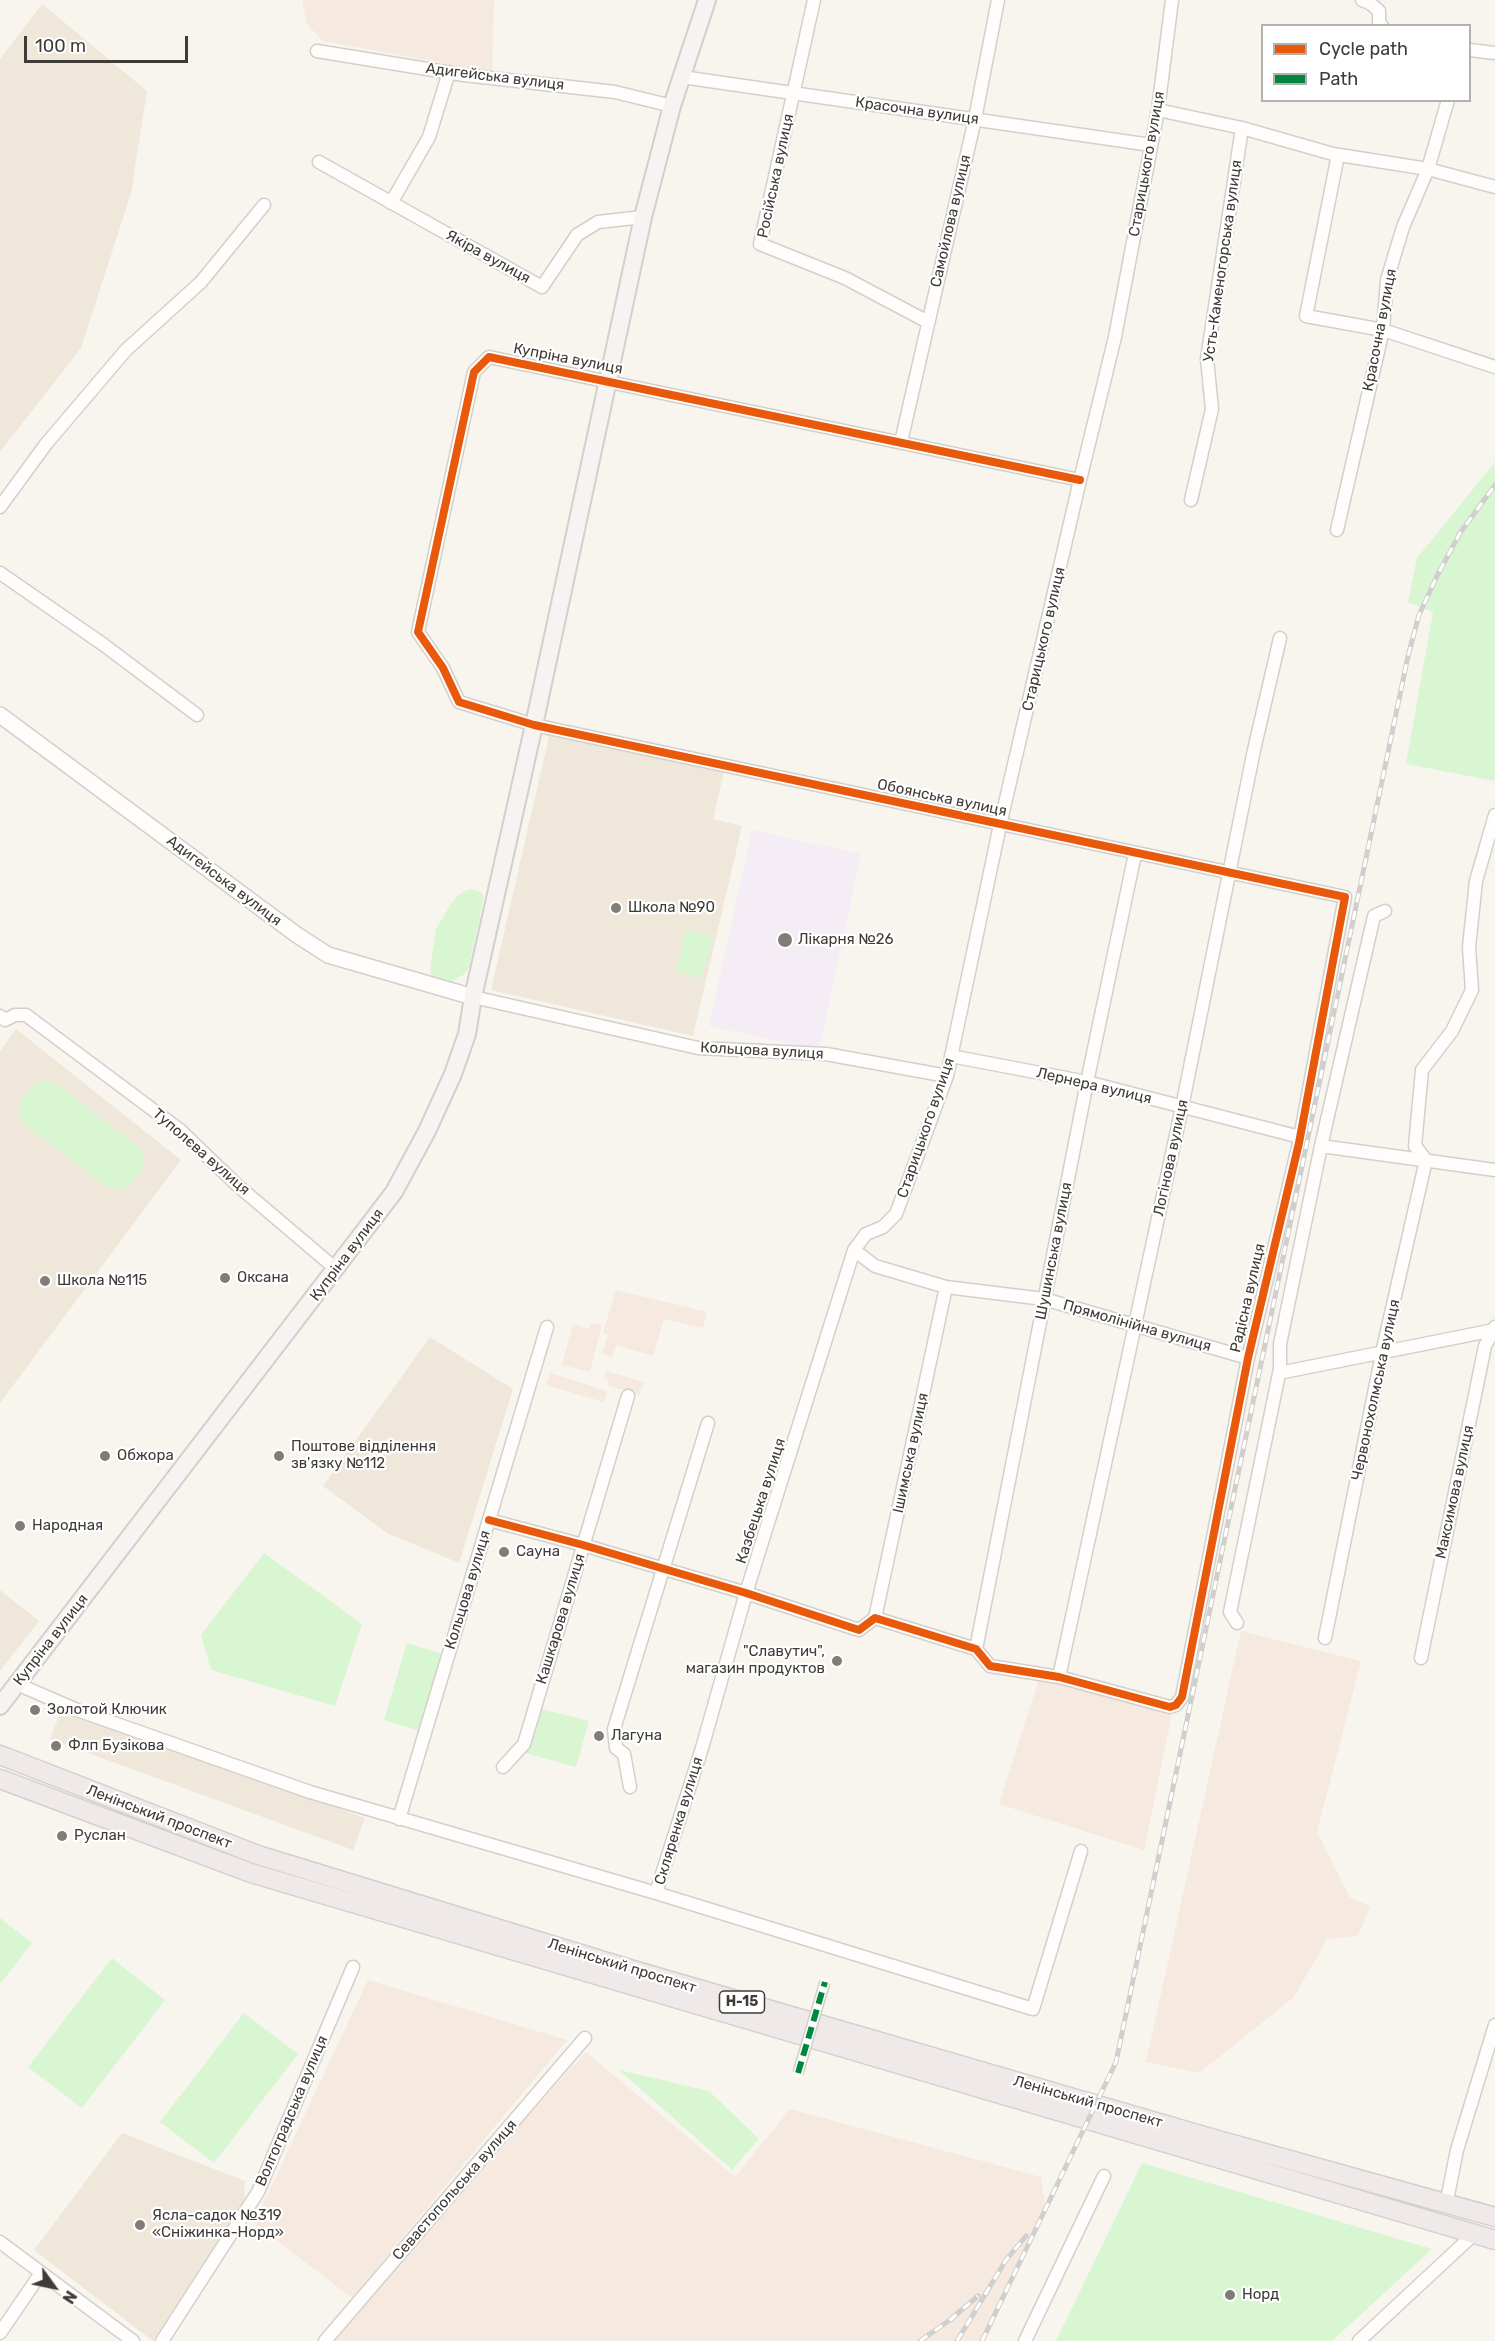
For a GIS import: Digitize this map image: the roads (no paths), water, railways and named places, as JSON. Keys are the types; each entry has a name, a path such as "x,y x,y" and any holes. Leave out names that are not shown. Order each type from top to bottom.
{"main road":[{"name":"Купріна вулиця","path":"0,1706 394,1192 427,1131 457,1064 467,1034 473,997 643,217 672,106 707,0"},
{"name":"Ленінський проспект","path":"0,1755 258,1855 652,1975 1446,2205 1495,2217"},
{"name":"Ленінський проспект","path":"0,1779 252,1873 1495,2240"},
{"path":"1470,2234 1473,2212"}],"street":[{"name":"Російська вулиця","path":"814,0 760,244 845,278 928,321"},
{"name":"Самойлова вулиця","path":"901,441 975,119 998,0"},
{"name":"Старицького вулиця","path":"854,1250 866,1234 883,1227 896,1214 947,1076 1000,825 1115,337 1158,110 1172,0"},
{"path":"1362,0 1371,3 1378,11 1380,24"},
{"path":"1471,50 1495,53"},
{"name":"Адигейська вулиця","path":"317,51 449,72 615,92 672,106"},
{"path":"391,203 429,137 449,72"},
{"name":"Красочна вулиця","path":"682,77 1151,145"},
{"name":"Красочна вулиця","path":"1337,530 1383,330 1387,280 1403,227 1428,169 1447,102"},
{"path":"1158,110 1242,128 1338,155 1428,169 1495,187"},
{"name":"Усть-Каменогорська вулиця","path":"1191,500 1212,409 1207,359 1242,128"},
{"path":"1338,155 1306,316 1383,330 1494,365"},
{"name":"Якіра вулиця","path":"319,162 542,287 577,235 598,222 643,217"},
{"path":"0,507 46,444 126,350 201,282 264,205"},
{"name":"Купріна вулиця","path":"534,725 459,702 443,668 418,632 474,372 489,357 1080,480"},
{"path":"0,573 104,645 197,715"},
{"name":"Логінова вулиця","path":"1059,1677 1280,638"},
{"name":"Адигейська вулиця","path":"0,715 297,935 328,955 473,997"},
{"name":"Обоянська вулиця","path":"534,725 1345,897"},
{"path":"1426,1160 1415,1146 1422,1070 1452,1031 1472,990 1469,948 1476,881 1495,814"},
{"name":"Шушинська вулиця","path":"976,1648 1087,1082 1136,854"},
{"name":"Радісна вулиця","path":"1059,1677 1170,1707 1176,1705 1182,1697 1248,1358 1300,1140 1345,897"},
{"path":"1237,1623 1230,1612 1279,1373 1280,1344 1321,1146 1374,916 1384,911"},
{"name":"Кольцова вулиця","path":"473,997 698,1048 826,1054 947,1076"},
{"name":"Туполєва вулиця","path":"0,1016 5,1020 15,1015 26,1015 180,1130 237,1185 336,1269"},
{"name":"Лернера вулиця","path":"951,1056 1087,1082 1300,1140"},
{"path":"1321,1146 1495,1170"},
{"name":"Червонохолмська вулиця","path":"1325,1638 1382,1352 1426,1160"},
{"name":"Прямолінійна вулиця","path":"854,1250 875,1266 946,1287 1044,1299 1248,1358"},
{"name":"Казбецька вулиця","path":"702,1748 746,1593 854,1250"},
{"name":"Ішимська вулиця","path":"875,1618 946,1287"},
{"name":"Кольцова вулиця","path":"399,1819 547,1327"},
{"path":"1279,1373 1495,1329"},
{"name":"Максимова вулиця","path":"1420,1658 1485,1346 1495,1329"},
{"name":"Кашкарова вулиця","path":"503,1767 524,1744 628,1396"},
{"path":"630,1786 624,1754 616,1748 614,1729 708,1423"},
{"path":"489,1520 746,1593 859,1630 875,1618 976,1648 990,1666 1059,1677"},
{"path":"17,1684 78,1710 310,1792 656,1893 1033,2009 1081,1851"},
{"name":"Скляренка вулиця","path":"656,1893 702,1748"},
{"name":"Волгоградська вулиця","path":"162,2341 258,2192 353,1967"},
{"path":"798,2073 825,1982"},
{"path":"1446,2205 1457,2150 1495,2025"},
{"name":"Севастопольська вулиця","path":"325,2341 585,2038"},
{"path":"1025,2341 1104,2176"},
{"path":"1359,2341 1470,2234"},
{"path":"0,2242 133,2341"},
{"path":"0,2333 41,2273"}],"railway":[{"path":"982,2341 1116,2062 1408,656 1419,615 1437,576 1460,533 1495,485"},
{"path":"957,2341 1006,2260 1026,2236"},
{"path":"920,2341 978,2296"}],"place":[{"name":"Школа №90","path":"616,908"},
{"name":"Лікарня №26","path":"785,940"},
{"name":"Оксана","path":"225,1278"},
{"name":"Школа №115","path":"45,1281"},
{"name":"Обжора","path":"105,1456"},
{"name":"Поштове відділення зв'язку №112","path":"279,1456"},
{"name":"Народная","path":"20,1526"},
{"name":"Сауна","path":"504,1552"},
{"name":"\"Славутич\", магазин продуктов","path":"837,1661"},
{"name":"Золотой Ключик","path":"35,1710"},
{"name":"Лагуна","path":"599,1736"},
{"name":"Флп Бузікова","path":"56,1746"},
{"name":"Руслан","path":"62,1836"},
{"name":"Ясла-садок №319 «Сніжинка-Норд»","path":"140,2225"},
{"name":"Норд","path":"1230,2295"}]}
